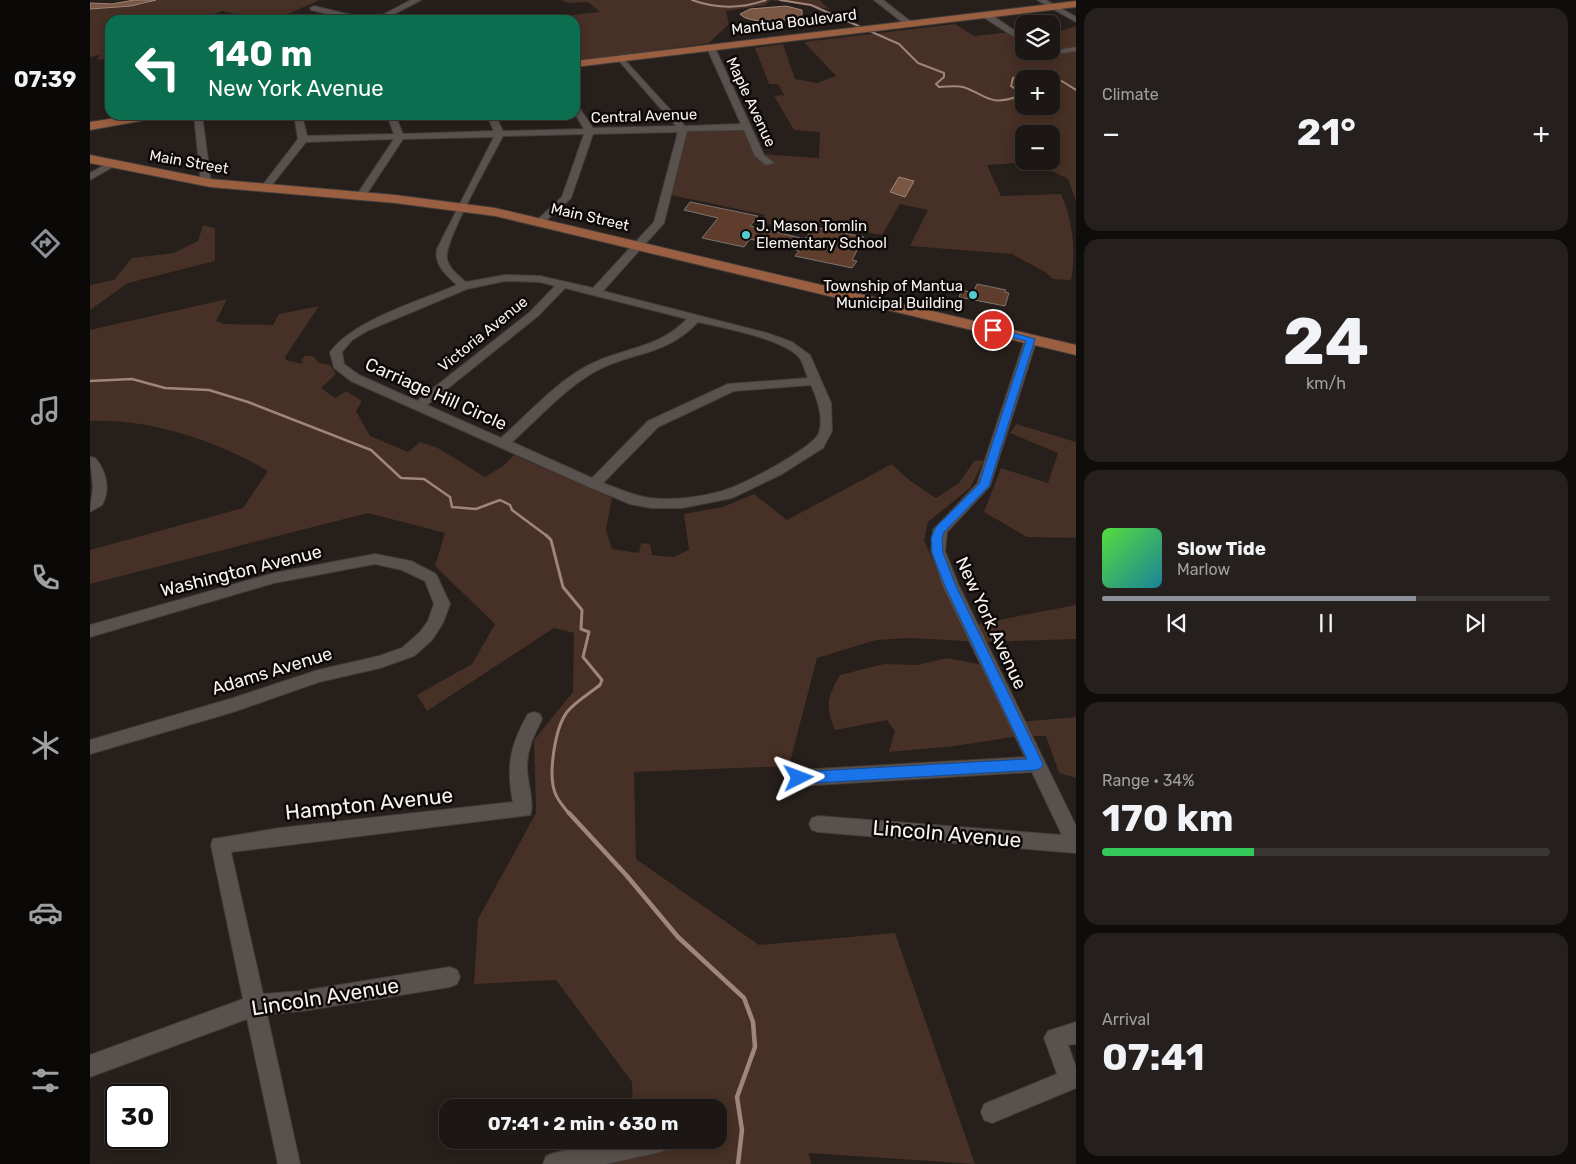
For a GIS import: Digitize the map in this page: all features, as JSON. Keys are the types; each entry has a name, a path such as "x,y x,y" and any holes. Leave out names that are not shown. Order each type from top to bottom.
{"main road":[{"name":"Mantua Boulevard","path":"580,63 1076,4"},
{"path":"90,126 127,120"},
{"name":"Main Street","path":"90,158 206,182 463,207 541,222 1076,350"}],"street":[{"path":"388,15 418,0"},
{"path":"878,0 910,24"},
{"path":"1041,0 1076,20"},
{"path":"314,8 341,15"},
{"path":"396,11 402,12 404,15"},
{"path":"986,15 1015,35"},
{"name":"Maple Avenue","path":"711,48 760,156 769,163"},
{"path":"1060,50 1076,48"},
{"path":"596,292 639,246 661,217 683,129 622,59"},
{"path":"541,222 566,198 590,132 580,116"},
{"path":"199,120 206,182"},
{"path":"265,188 303,139 299,120"},
{"path":"361,196 400,136 393,120"},
{"path":"464,286 444,266 440,254 447,234 500,134 493,120"},
{"name":"Central Avenue","path":"303,139 746,127"},
{"path":"90,178 113,164"},
{"name":"Carriage Hill Circle","path":"505,278 540,279 563,284 763,335 804,355 825,404 826,431 818,445 777,471 727,495 682,503 651,503 630,499 594,484 420,405 355,378 338,364 336,352 348,338 365,328 464,286 505,278"},
{"name":"Victoria Avenue","path":"420,405 534,314 563,284"},
{"path":"503,443 577,378 612,359 667,342 678,336 695,318"},
{"name":"New York Avenue","path":"1031,339 984,486 946,521 936,538 937,553 1036,764 1076,844"},
{"path":"594,484 652,424 732,387 814,381"},
{"path":"90,461 96,469 100,493 97,502 90,507"},
{"name":"Washington Avenue","path":"90,631 274,578 375,559 406,565 431,578 442,604"},
{"name":"Adams Avenue","path":"90,746 233,705 318,676 380,662 408,652 426,636 435,623 442,604"},
{"name":"Hampton Avenue","path":"256,1005 220,845 290,835 524,809 520,795 519,771 522,741 534,719"},
{"path":"799,778 1036,764"},
{"name":"Lincoln Avenue","path":"818,824 1076,844"},
{"name":"Lincoln Avenue","path":"90,1066 256,1005 302,1001 450,977"},
{"path":"256,1005 289,1164"},
{"path":"992,1112 1070,1080 1055,1038 1076,1033"},
{"path":"554,1164 623,1149"}],"shaded area":[{"path":"134,0 156,0 131,6 90,9 90,3 112,4"},
{"path":"156,0 320,0 288,14 290,15 240,15 222,11 213,15 105,15 105,59 97,60 100,55 90,57 90,9 144,4"},
{"path":"561,0 771,0 765,5 726,11 729,24 709,43 580,61 580,15 573,15 600,12 588,2 570,3"},
{"path":"771,0 820,0 829,9"},
{"path":"786,6 802,10 802,15 780,21 761,21 752,20 740,14 750,9"},
{"path":"955,24 974,36 1011,32 1015,34 1015,60 1060,60 1060,31 1076,26 1076,201 1068,179 1049,170 1060,170 1060,125 1015,125 1015,163 987,165 1001,196 1061,194 1071,226 1073,259 1071,280 1053,279 1045,272 1012,254 910,246 928,210 900,204 882,235 809,222 802,231 760,222 765,215 666,194 679,129 744,127 757,154 819,158 820,132 794,130 774,96 784,95 778,84 769,84 755,48 783,44 795,79 817,83 836,76 804,42"},
{"path":"899,177 914,181 905,197 890,192"},
{"path":"203,225 215,228 215,261 128,283 90,310 90,285 114,280 132,258 174,253 198,241"},
{"path":"227,299 216,321 224,324 273,325 279,314 319,306 285,357 286,360 303,364 301,360 305,356 313,356 319,363 330,365 336,374 321,388 335,398 346,391 362,401 356,411 370,436 408,452 420,442 438,448 485,477 503,466 514,455 612,498 606,530 612,549 639,553 641,543 650,544 652,555 673,557 689,550 684,514 723,507 754,494 787,520 892,464 909,480 936,498 959,483 974,461 984,460 970,488 928,522 924,540 962,627 1076,605 1076,639 982,642 910,638 876,640 817,658 789,766 634,772 636,859 759,945 895,933 975,1164 809,1153 811,1164 555,1164 624,1149 727,1149 727,1099 633,1099 632,1082 556,980 474,984 478,919 536,813 534,740 573,692 574,633 554,628 427,711 417,695 472,664 495,624 435,566 445,533 368,513 90,584 90,550 243,508 268,471 227,450 182,434 135,423 90,421 90,330"},
{"path":"1016,424 1076,442 1076,538 1027,537 984,512 1001,468 1048,483 1058,453 1010,433"},
{"path":"947,658 994,667 1019,722 1076,717 1076,778 1059,773 1046,736 1020,736 955,746 889,752 895,731 887,720 835,730 830,714 829,702 832,690 840,675 884,664 917,665"}],"building":[{"name":"J. Mason Tomlin Elementary School","path":"690,202 758,216 750,226 801,238 806,238 814,227 864,237 852,260 857,261 852,268 795,256 799,251 750,239 744,247 702,238 718,218 684,210"},
{"name":"Township of Mantua Municipal Building","path":"977,284 1006,290 1005,292 1009,293 1005,306 959,297 962,290 973,293"}],"waterway":[{"path":"692,0 729,7 766,0"},
{"path":"780,0 811,5 899,44 918,63 944,73 944,77 936,84 939,87 963,87 989,99 1009,99 1019,96 1020,92 1011,86 1013,78 1022,75 1039,79 1051,78 1060,80 1076,90"},
{"path":"90,381 132,379 165,388 209,390 248,402 371,450 401,478 424,479 450,497 452,507 476,509 500,500 510,505 512,510 547,536"},
{"path":"547,536 551,540 563,587 582,610 581,629 589,632 583,657 602,680 600,685 570,708 563,719 556,741 552,765 553,787 557,798 569,814"},
{"path":"569,813 627,876 678,937 744,998 753,1022 755,1047 737,1097 742,1130 738,1164"}],"place":[{"name":"J. Mason Tomlin Elementary School","path":"746,235"},
{"name":"Township of Mantua Municipal Building","path":"973,295"}],"route":[{"path":"799,778 1036,764 937,553 936,538 946,521 984,486 1031,339 993,330"}]}
